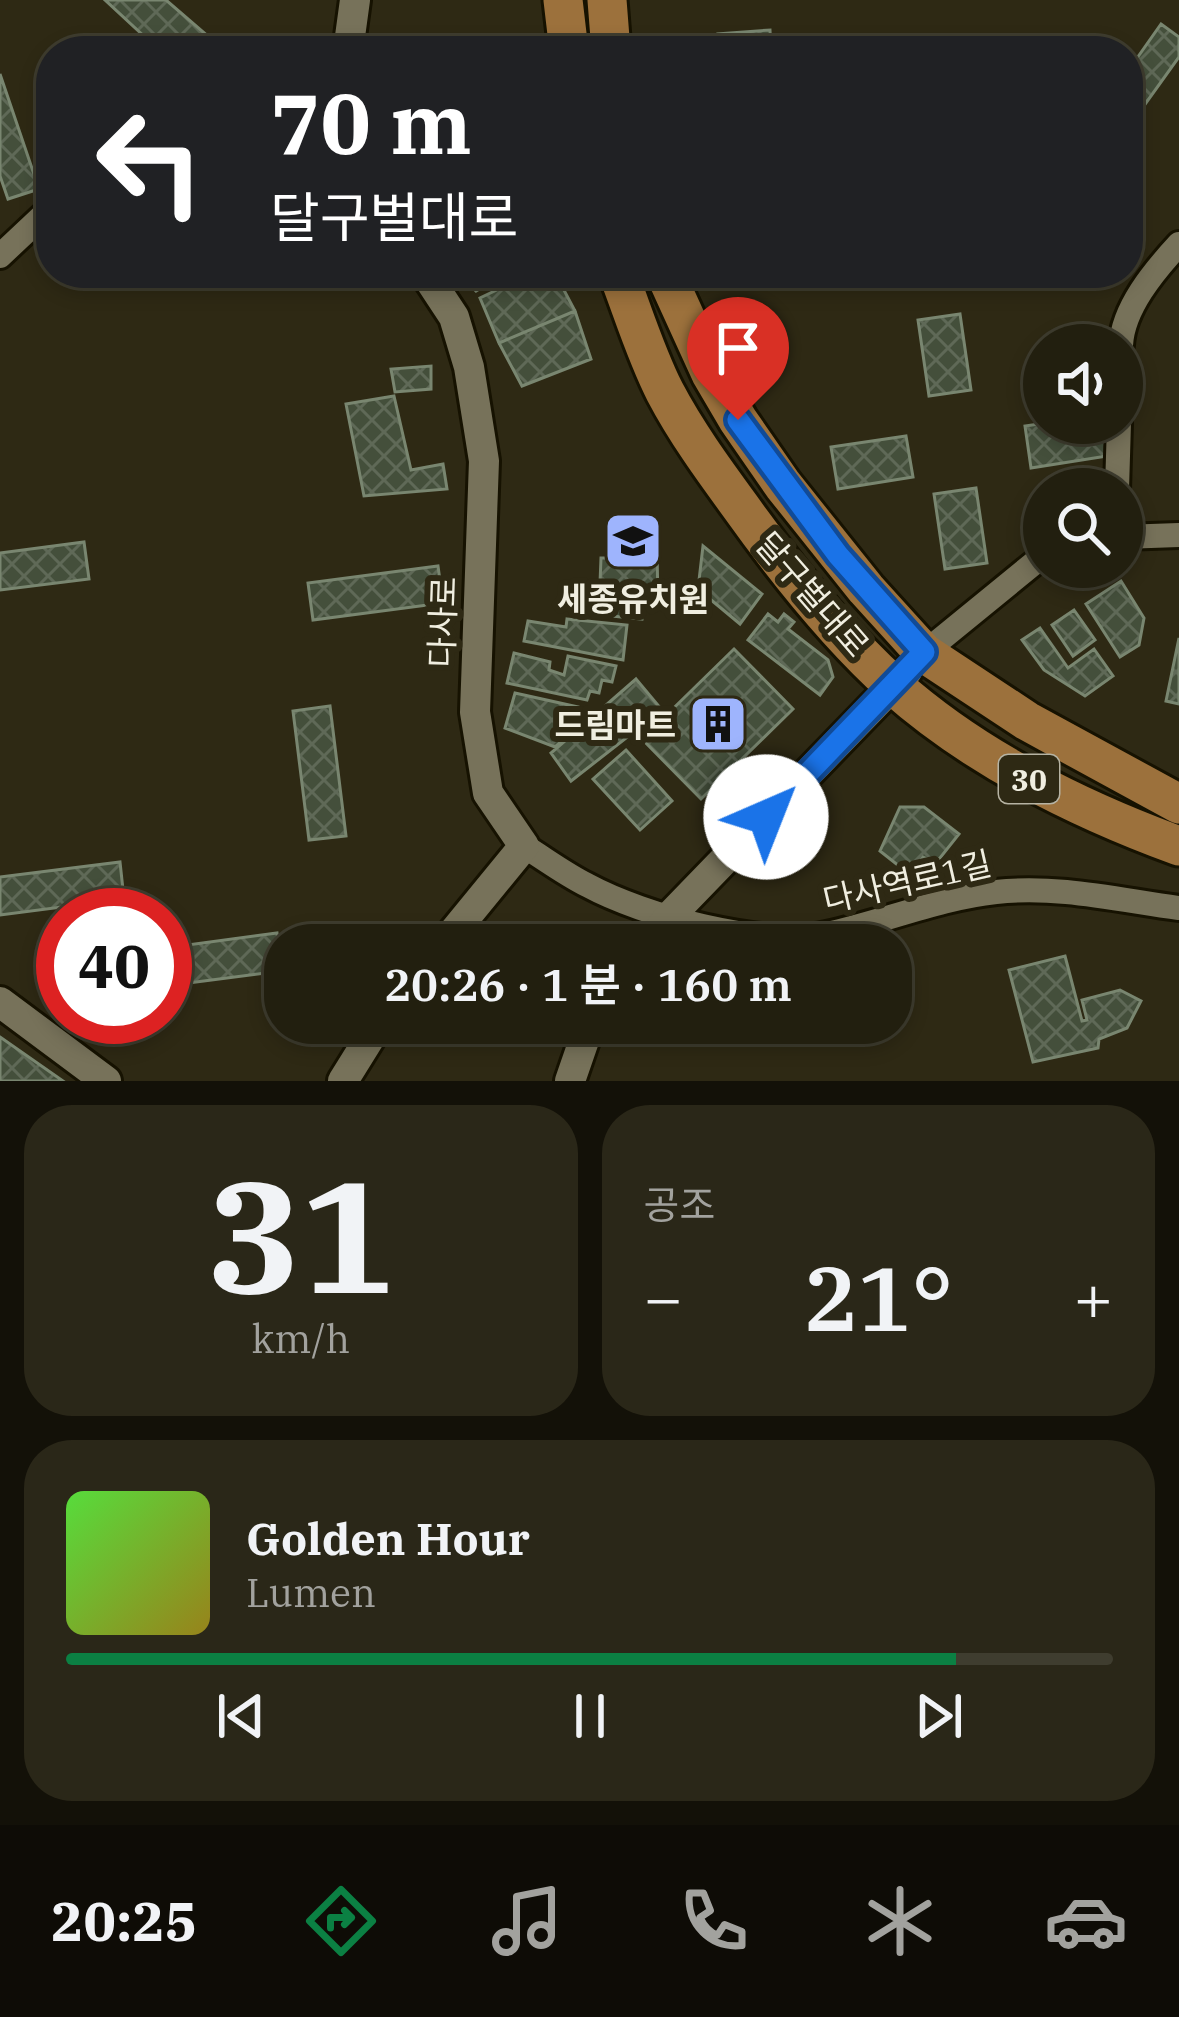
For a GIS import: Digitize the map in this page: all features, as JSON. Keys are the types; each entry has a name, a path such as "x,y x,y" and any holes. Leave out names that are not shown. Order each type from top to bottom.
{"main road":[{"path":"563,0 567,36"},
{"path":"607,0 610,36"},
{"name":"달구벌대로","path":"624,288 664,391 706,459 779,562 894,686 1030,780 1104,818 1179,845"},
{"name":"달구벌대로","path":"671,288 738,420 852,572 924,652 1027,721 1179,804"}],"street":[{"path":"350,36 355,0"},
{"path":"0,256 36,222"},
{"path":"1123,324 1179,244"},
{"name":"다사로","path":"435,288 454,317 470,367 484,461 475,712 488,793 524,846"},
{"path":"1143,536 1179,535"},
{"path":"663,924 924,652 1023,572"},
{"path":"460,924 524,846"},
{"name":"다사역로1길","path":"524,846 590,887 670,916 742,934 824,935 966,896 1037,889 1179,908"},
{"path":"0,1002 106,1081"},
{"path":"343,1081 366,1044"},
{"path":"570,1081 583,1044"}],"building":[{"path":"105,0 166,0 208,36 144,36"},
{"path":"1161,24 1179,37 1179,57 1143,107 1143,50"},
{"path":"770,30 770,36 718,36"},
{"path":"0,74 36,190 8,199 0,176"},
{"path":"501,288 563,288 575,311 499,343 480,298"},
{"path":"575,311 591,359 522,386 499,343"},
{"path":"960,314 971,390 929,396 918,320"},
{"path":"431,366 431,389 395,392 391,369"},
{"path":"394,396 411,470 443,464 447,489 364,496 346,404"},
{"path":"906,436 913,477 838,489 831,447"},
{"path":"1028,444 1105,444 1107,456 1031,468"},
{"path":"976,488 987,563 945,569 934,494"},
{"path":"84,542 89,579 0,590 0,553"},
{"path":"703,546 762,594 740,624 698,589"},
{"path":"613,551 657,551 658,602 644,602 642,619 571,612 574,582 600,583 601,558 613,558"},
{"path":"438,566 443,603 313,620 308,583"},
{"path":"1110,588 1125,588 1144,618 1139,645 1120,657 1086,604"},
{"path":"1074,610 1095,640 1073,656 1052,625"},
{"path":"768,614 778,622 784,614 794,622 788,629 828,660 833,677 820,695 748,640"},
{"path":"567,619 627,625 623,660 524,641 528,621 566,627"},
{"path":"1040,628 1068,668 1094,649 1113,676 1085,696 1044,670 1022,640"},
{"path":"1179,638 1179,704 1166,701"},
{"name":"드림마트","path":"734,649 793,709 701,799 642,739"},
{"path":"514,653 550,662 549,670 564,675 568,656 616,666 612,682 602,680 599,693 590,691 587,700 507,683"},
{"path":"636,679 662,710 571,781 551,753"},
{"path":"515,693 578,707 576,729 555,747 505,728"},
{"path":"330,706 346,836 309,840 293,711"},
{"path":"626,750 672,801 640,830 593,779"},
{"path":"900,807 924,807 959,834 940,858 934,862 923,857 909,874 880,851"},
{"path":"120,862 123,888 36,888 36,910 0,915 0,877"},
{"path":"264,935 264,973 192,983 192,944"},
{"path":"1065,956 1082,1021 1087,1020 1082,1000 1120,990 1141,1001 1127,1028 1099,1039 1098,1048 1033,1062 1009,970"},
{"path":"0,1037 63,1081 0,1081"}],"place":[{"name":"세종유치원","path":"633,541"},
{"name":"드림마트","path":"718,724"}],"route":[{"path":"738,420 866,590 924,652 766,817"}]}
